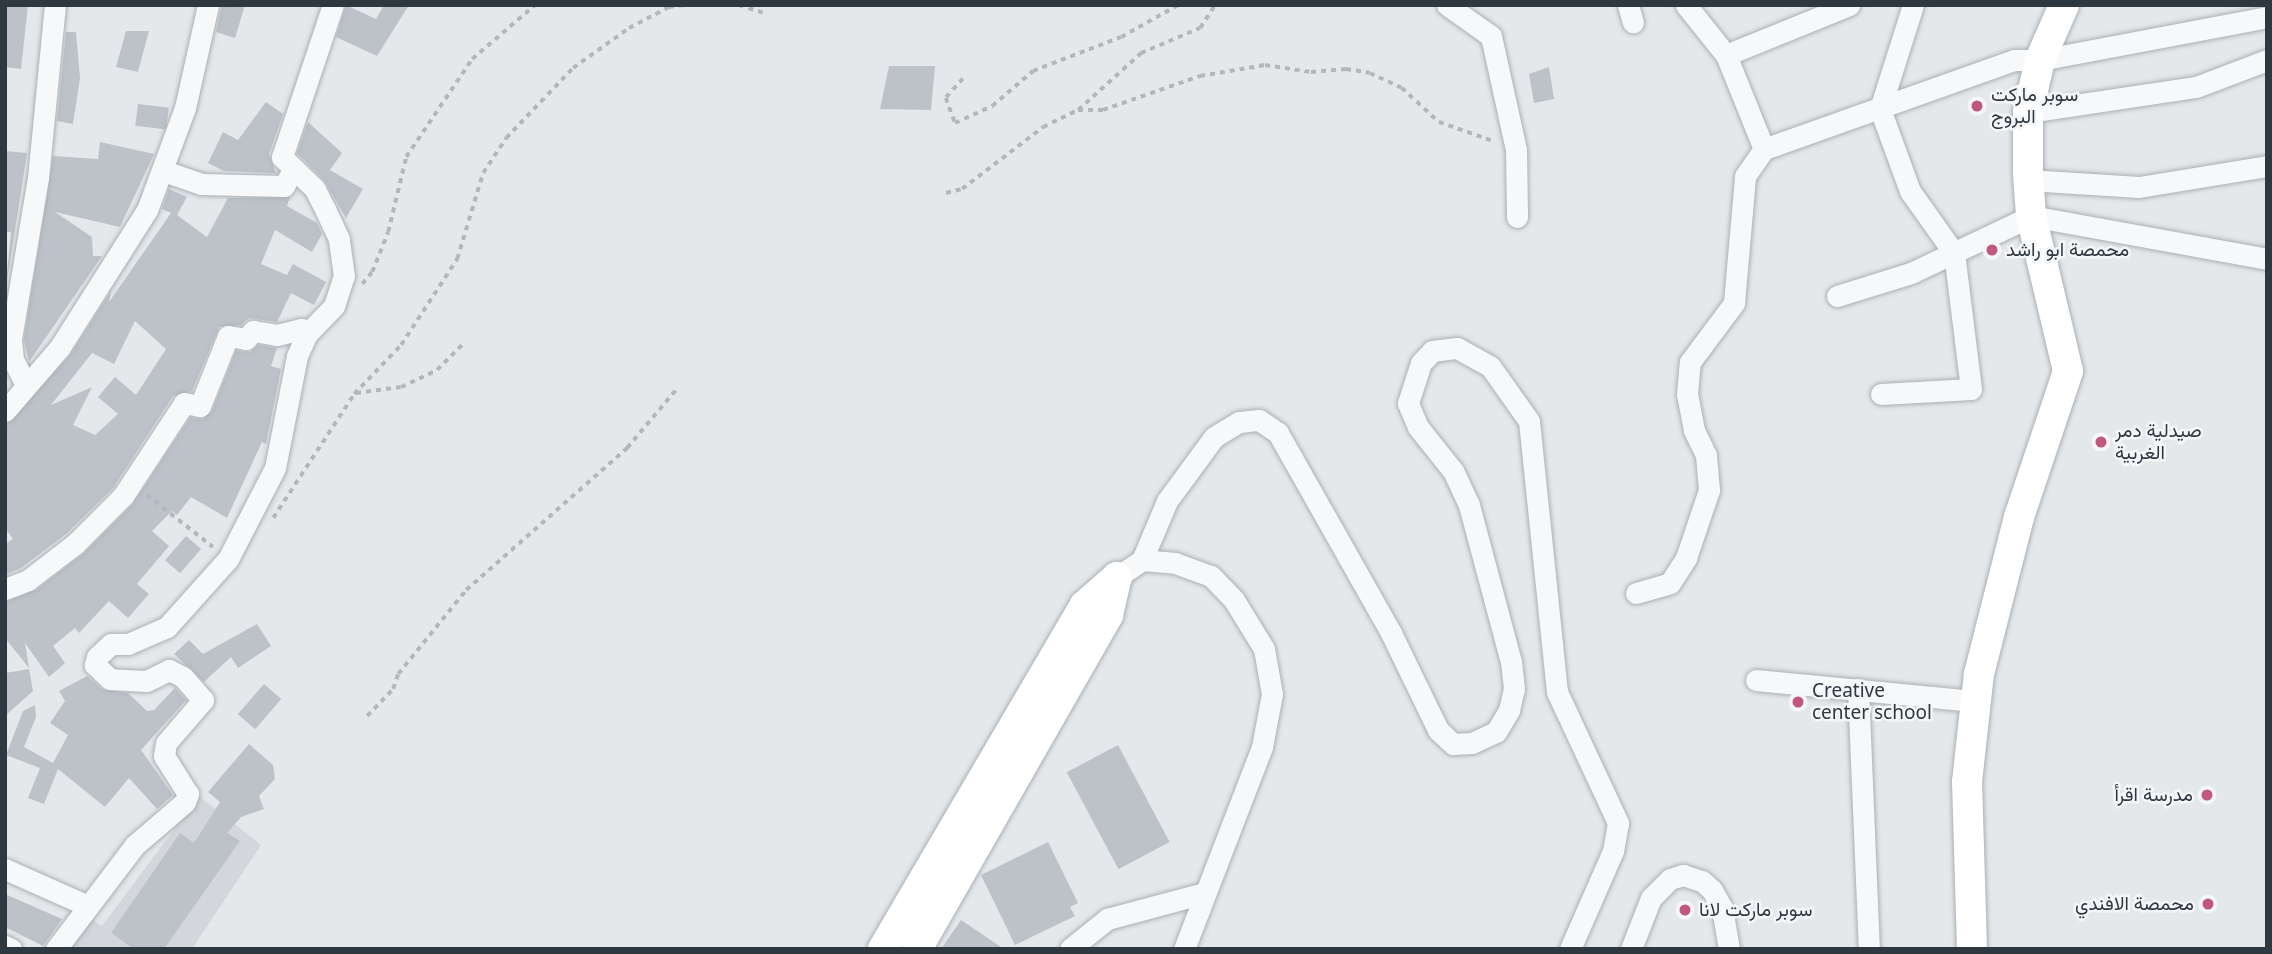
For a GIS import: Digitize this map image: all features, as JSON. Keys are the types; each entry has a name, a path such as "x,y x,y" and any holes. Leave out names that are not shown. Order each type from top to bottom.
{"street":[{"path":"26,385 13,359 11,338 38,178 55,5"},
{"path":"5,411 60,347 147,210 164,171 185,108 208,5"},
{"path":"56,949 135,845 172,818 185,802 188,794 164,756 166,743 203,700 183,677 169,670 146,681 110,679 95,665 97,657 111,644 128,644 167,627 228,559 275,468 297,356 307,334 334,306 344,276 339,239 314,189 282,157 333,5"},
{"path":"1447,5 1491,36 1516,150 1517,217"},
{"path":"1686,5 1726,55 1764,149"},
{"path":"1726,55 1849,5"},
{"path":"1881,394 1971,389 1954,253 1910,191 1880,110 1913,5"},
{"path":"1972,949 1967,782 1976,701 2019,517 2068,371 2031,216 2028,180 2028,112 2040,60 2064,5"},
{"path":"1636,593 1670,583 1686,558 1709,490 1706,455 1694,430 1687,394 1689,362 1734,303 1745,176 1764,149 1880,110 2014,60 2040,60 2267,17"},
{"path":"2028,112 2196,87 2267,60"},
{"path":"2028,180 2139,187 2267,166"},
{"path":"164,171 201,184 262,182 284,186 293,170"},
{"path":"1837,296 1910,273 2031,216 2267,259"},
{"path":"5,589 28,580 75,544 132,483 184,403 200,406 228,335 246,339 253,331 277,335 301,329 307,334"},
{"path":"883,949 1084,606 1117,577 1142,560 1167,501 1214,437 1239,422 1259,420 1279,433 1391,634 1438,730 1453,744 1472,743 1496,732 1510,710 1514,690 1511,662 1473,518 1453,471 1418,427 1408,403 1421,363 1432,351 1457,348 1490,366 1529,421 1557,692 1618,823 1613,851 1570,949"},
{"path":"1142,560 1175,563 1211,576 1234,600 1264,649 1272,694 1262,747 1184,949"},
{"path":"917,949 1108,615 1117,577"},
{"path":"1756,680 1976,701"},
{"path":"1858,689 1870,949"},
{"path":"5,869 88,906"},
{"path":"1631,949 1651,898 1670,879 1683,875 1702,881 1712,890 1722,908 1729,949"},
{"path":"1070,949 1107,919 1204,893"},
{"path":"5,946 11,949"}],"path":[{"path":"334,306 347,301 372,272 388,232 406,157 460,75 487,43 535,5"},
{"path":"267,526 354,394 401,345 457,260 484,173 506,138 573,68 629,28 669,7 684,5"},
{"path":"739,5 763,13"},
{"path":"963,79 946,98 956,123 992,106 1032,71 1121,37 1178,5"},
{"path":"946,193 962,188 1043,127 1078,110 1141,54 1200,28 1215,5"},
{"path":"1078,110 1103,110 1150,97 1200,76 1265,65 1311,72 1346,69 1370,73 1402,88 1439,122 1516,150"},
{"path":"354,394 401,387 437,370 462,345"},
{"path":"367,716 393,689 398,674 466,590 627,448 676,391"},
{"path":"132,483 228,559"}],"shaded area":[{"path":"199,796 261,845 192,949 70,949 90,919 102,926"}],"building":[{"path":"5,5 28,5 21,69 5,67"},
{"path":"222,5 245,5 235,38 216,32"},
{"path":"346,5 376,19 384,5 409,5 377,56 336,37"},
{"path":"126,31 149,31 138,72 116,67"},
{"path":"66,32 76,32 80,78 73,124 57,121"},
{"path":"889,66 935,66 931,110 880,109"},
{"path":"1549,67 1554,99 1534,103 1529,74"},
{"path":"266,102 283,114 269,154 276,173 224,171 208,163 223,132 238,140"},
{"path":"138,104 169,108 166,130 135,126"},
{"path":"308,122 342,153 330,170 363,189 346,218 324,180 297,153"},
{"path":"100,142 154,154 120,227 55,212 92,237 93,256 102,256 29,362 24,339 53,156 98,159"},
{"path":"5,151 27,153 5,294 11,232 5,232"},
{"path":"169,189 187,197 177,215 207,237 228,198 290,197 287,206 317,223 322,234 312,252 275,230 261,264 287,275 293,264 326,282 314,305 291,293 277,322 249,318 241,325 219,327 192,391 173,396 113,488 66,534 21,568 5,575 5,544 13,539 5,528 5,425 70,355 111,291 109,302 171,213 162,209","holes":["135,321 166,349 136,395 115,377 98,397 118,414 95,435 73,425 92,387 51,405 92,353 114,364"]},
{"path":"258,345 277,348 271,366 281,369 266,444 262,442 227,518 191,497 177,515 172,511 152,531 169,546 137,584 149,594 128,618 109,601 79,633 75,628 53,646 65,663 49,677 25,643 29,668 5,638 5,602 36,590 84,553 132,505 190,418 203,419 212,411 236,351 250,352"},
{"path":"186,536 201,549 180,573 165,560"},
{"path":"257,624 271,646 238,668 231,657 204,682 174,654 189,640 203,654"},
{"path":"29,669 33,691 5,716 5,673"},
{"path":"87,676 102,689 128,693 147,711 154,710 175,688 186,700 141,750 173,795 157,809 129,778 105,807 58,769 44,804 28,798 40,768 6,755 23,711 35,705 36,717 24,747 53,763 68,735 50,723 65,701 59,691"},
{"path":"264,684 281,699 255,729 238,714"},
{"path":"249,744 273,765 275,779 259,796 264,809 241,817 227,833 240,841 164,949 134,949 111,933 180,833 194,843 220,802 208,792"},
{"path":"1118,745 1170,842 1118,869 1067,772"},
{"path":"1048,842 1078,903 1070,907 1075,916 1015,945 981,875"},
{"path":"5,894 62,919 43,946 5,927"},
{"path":"961,920 1004,949 941,949"}],"place":[{"name":"سوبر ماركت البروج","path":"1977,106"},
{"name":"محمصة ابو راشد","path":"1992,250"},
{"name":"صيدلية دمر الغربية","path":"2101,442"},
{"name":"Creative center school","path":"1798,702"},
{"name":"مدرسة اقرأ","path":"2207,795"},
{"name":"محمصة الافندي","path":"2208,904"},
{"name":"سوبر ماركت لانا","path":"1685,910"}]}
